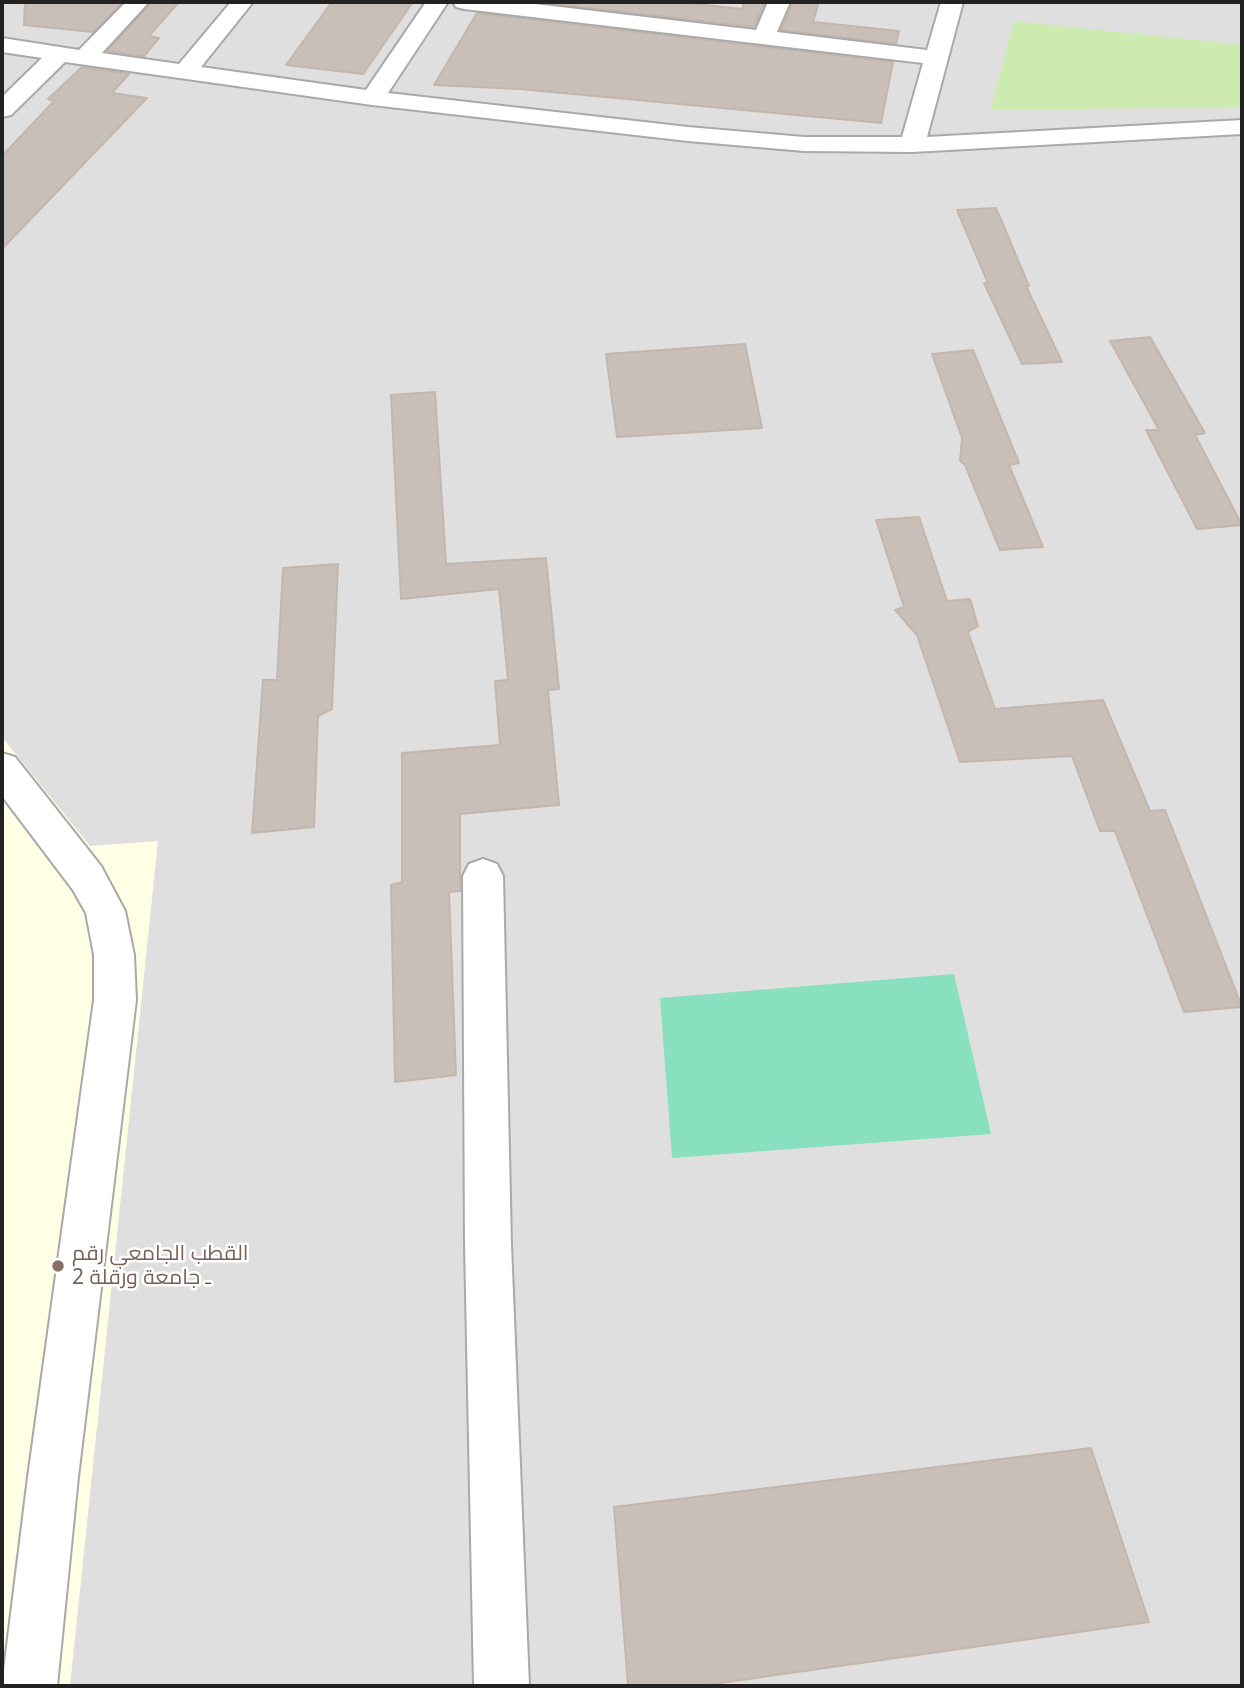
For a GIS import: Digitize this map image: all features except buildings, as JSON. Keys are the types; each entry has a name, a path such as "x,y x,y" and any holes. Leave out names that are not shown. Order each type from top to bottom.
{"street":[{"path":"85,57 138,2"},
{"path":"185,71 242,2"},
{"path":"372,98 437,2"},
{"path":"464,2 936,58"},
{"path":"764,37 779,2"},
{"path":"912,145 952,2"},
{"path":"2,46 372,98 804,144 912,145 1242,127"},
{"path":"2,110 61,54"},
{"path":"2,768 87,878 106,911 114,955 115,1000 30,1686"},
{"path":"482,876 488,1244 502,1686"}],"shaded area":[{"path":"2,2 1242,2 1242,1686 2,1686"},
{"name":"القطب الجامعي رقم 2 ـ جامعة ورقلة","path":"2,737 90,846 158,841 70,1686 2,1686"}],"green space":[{"path":"1014,21 1242,45 1242,107 990,110"},
{"path":"954,974 991,1134 672,1158 660,998"}],"place":[{"name":"القطب الجامعي رقم 2 ـ جامعة ورقلة","path":"58,1266"}]}
